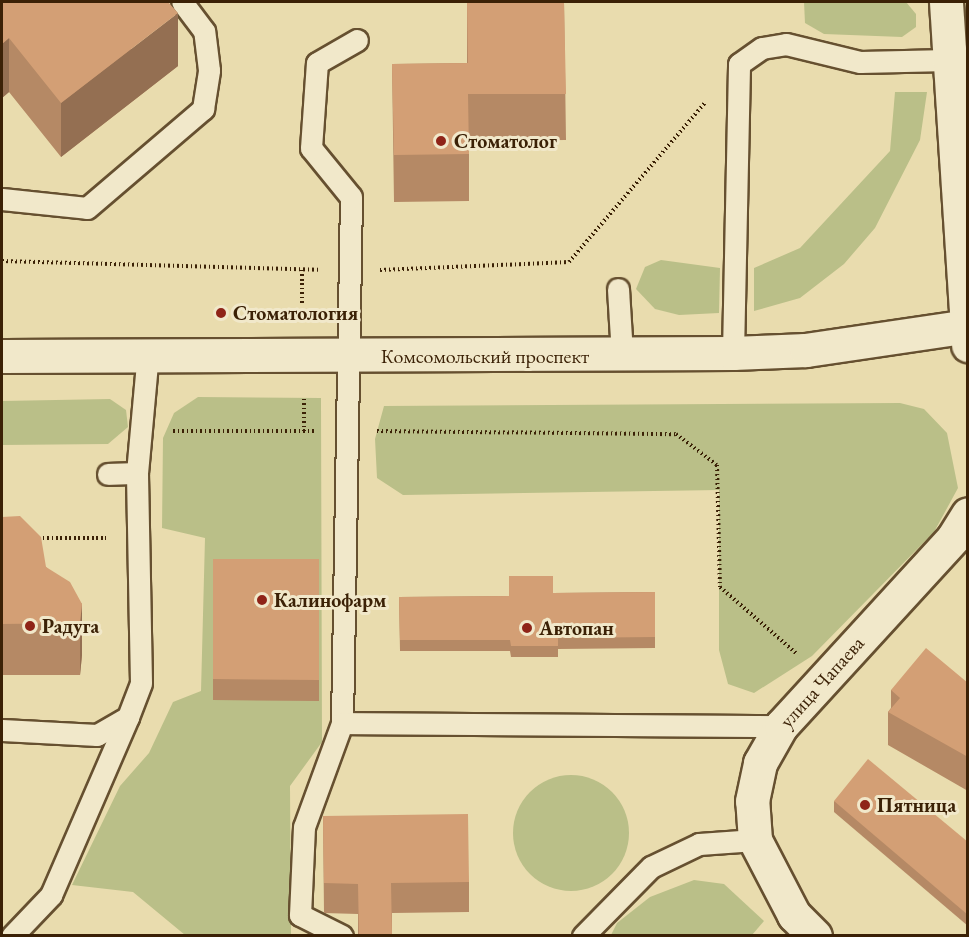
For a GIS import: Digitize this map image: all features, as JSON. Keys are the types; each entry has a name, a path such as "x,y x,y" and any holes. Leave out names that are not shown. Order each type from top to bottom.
{"main road":[{"path":"946,2 967,333"},
{"name":"Комсомольский проспект","path":"2,356 148,353 350,357 733,353 806,350 967,333"},
{"name":"улица Чапаева","path":"815,936 794,915 755,840 752,801 758,772 781,726 953,538 968,514"}],"lane":[{"path":"2,199 87,208 202,109 209,70 204,30 182,2"},
{"path":"342,936 301,925 304,827 342,723 350,357 351,197 311,148 317,63 357,40"},
{"path":"733,353 739,64 762,48 786,44 860,62 948,60"},
{"path":"618,289 622,355"},
{"path":"12,936 51,896 141,683 137,473 148,353"},
{"path":"108,474 137,473"},
{"path":"2,730 97,735 128,717"},
{"path":"342,723 781,726"},
{"path":"583,936 622,891 651,867 699,844 755,840"}],"path":[{"path":"2,261 350,271 569,262 739,64"},
{"path":"302,270 302,304"},
{"path":"304,399 304,430"},
{"path":"141,431 304,430 676,434 717,465 720,587 825,678"},
{"path":"24,538 139,538"}],"green space":[{"path":"804,2 906,2 916,14 916,27 902,37 824,34 805,23"},
{"path":"895,92 927,92 920,140 875,228 844,264 800,298 754,311 754,268 800,248 890,151"},
{"path":"661,260 720,268 719,313 679,315 655,309 636,289 645,267"},
{"path":"198,397 321,398 322,742 290,786 291,935 185,935 133,892 72,885 120,786 149,753 173,702 201,691 205,538 162,528 163,438 174,413"},
{"path":"110,399 126,410 128,427 108,444 2,445 2,401"},
{"path":"900,403 924,409 947,433 958,488 934,532 812,656 754,693 728,684 719,650 719,490 403,495 377,478 375,439 384,406"},
{"path":"571,775 593,780 612,792 624,811 629,833 624,855 612,874 593,886 571,891 549,886 530,874 518,855 513,833 518,811 530,792 549,780"},
{"path":"694,880 724,884 764,921 752,935 611,935 617,923 650,897"}],"building":[{"path":"2,2 168,2 178,13 61,103 9,38 2,44"},
{"path":"467,2 564,2 566,94 468,94 469,154 394,155 392,64 468,63"},
{"path":"20,516 41,537 46,567 70,582 82,604 80,623 2,624 2,517"},
{"path":"213,559 319,559 319,680 213,679"},
{"name":"Автопан","path":"509,576 553,576 553,593 655,592 655,637 558,638 558,646 511,646 510,640 400,640 399,597 509,596"},
{"path":"926,648 968,683 968,757 888,712 900,698 891,690"},
{"path":"868,759 968,842 968,915 834,801"},
{"path":"468,814 469,882 391,883 392,936 359,936 358,884 324,883 323,816"}],"place":[{"name":"Стоматолог","path":"441,141"},
{"name":"Стоматология","path":"221,313"},
{"name":"Калинофарм","path":"262,600"},
{"name":"Радуга","path":"30,626"},
{"name":"Автопан","path":"527,628"},
{"name":"Пятница","path":"865,805"}]}
